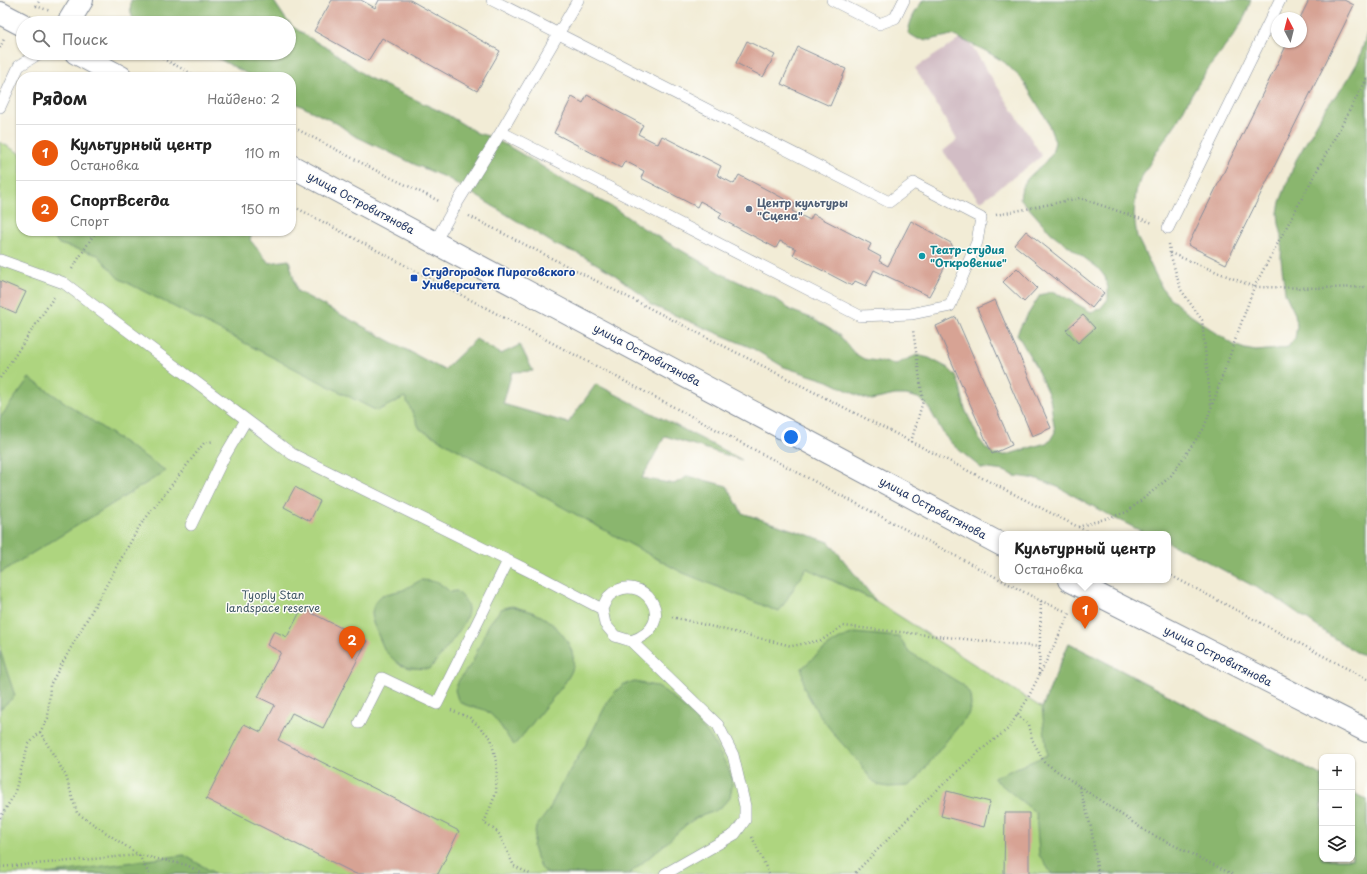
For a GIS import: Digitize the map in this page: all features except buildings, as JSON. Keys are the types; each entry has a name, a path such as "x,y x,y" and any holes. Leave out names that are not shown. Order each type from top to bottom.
{"main road":[{"path":"72,16 82,0"},
{"path":"0,13 16,21"},
{"path":"89,60 112,72"},
{"name":"улица Островитянова","path":"296,169 999,542"},
{"name":"улица Островитянова","path":"1075,583 1367,731"}],"lane":[{"path":"492,0 560,33 889,202 914,183 981,218 977,242 950,306 911,314 860,316 501,132"},
{"path":"435,242 560,33 578,0"},
{"path":"832,0 879,24 895,18 904,0"},
{"path":"1168,228 1280,0"},
{"path":"16,72 19,66 29,60"},
{"path":"0,108 16,73"},
{"path":"0,260 64,283 292,454 602,609"},
{"path":"191,525 223,459 246,420"},
{"path":"360,723 382,678 437,704 508,561"},
{"path":"631,641 642,637 650,630 655,618 654,605 647,595 636,588 620,589 608,596 602,609 606,624 615,636 631,641 718,725 733,755 745,806 745,820 735,834 665,874"}],"path":[{"path":"36,6 40,0"},
{"path":"165,60 188,72"},
{"path":"1078,527 1127,512 1170,477 1204,428 1254,287 1367,78"},
{"path":"296,129 1086,531"},
{"path":"981,218 1080,198 1168,228 1170,253 1181,290 1202,320 1211,408"},
{"path":"296,208 999,578"},
{"path":"0,378 64,283 93,236"},
{"path":"1170,253 1254,287 1321,288 1367,286"},
{"path":"911,314 923,401 911,442"},
{"path":"0,818 14,795 28,745 40,732 48,718 50,685 139,527 204,442 235,438"},
{"path":"1171,576 1367,679"},
{"path":"854,874 925,801 981,750 1008,729 1039,676 1070,613 1009,583"},
{"path":"1039,676 1041,600"},
{"path":"654,612 792,646 822,640 843,626 1040,647"},
{"path":"437,704 470,718 491,738 497,766 496,793 484,823 498,832 514,866 530,874"},
{"path":"1017,715 1029,724 1032,739 1044,762 1148,832 1232,874"},
{"path":"40,732 66,776 77,813 139,855 149,874"},
{"path":"1078,786 1091,827 1098,874"},
{"path":"745,820 769,874"},
{"path":"0,867 139,855 187,865 203,874"}],"shaded area":[{"path":"965,36 1042,156 980,202 943,151 957,140 915,68"}],"green space":[{"path":"131,0 273,0 284,16 132,16"},
{"path":"923,0 1251,0 1246,14 1235,34 1207,70 1177,122 1157,151 1140,180 1136,192 1134,215 1137,237 1162,288 1169,297 1186,312 1234,345 1256,351 1288,347 1295,338 1297,326 1295,314 1285,293 1281,259 1282,236 1278,213 1280,202 1296,160 1325,109 1347,81 1359,60 1367,33 1367,656 1356,652 1335,639 1276,598 1191,553 1171,544 1171,531 1141,531 1060,488 1038,479 1015,476 1004,471 981,468 953,445 945,436 927,405 918,398 906,395 895,395 872,400 861,397 828,381 784,367 752,348 651,305 642,295 611,272 579,254 556,245 449,179 353,135 338,124 296,103 296,72 244,72 221,60 296,60 296,29 331,50 367,77 448,115 477,133 488,136 508,146 566,182 614,208 643,228 722,274 771,297 782,303 790,310 811,318 830,329 840,336 854,353 864,359 896,364 917,355 929,358 948,368 956,376 960,386 965,409 979,439 986,448 995,455 1006,455 1049,442 1055,432 1050,398 1035,365 1017,334 1022,324 1040,295 1051,292 1061,295 1091,312 1101,308 1108,299 1108,288 1105,277 1098,268 1051,233 1020,198 1022,187 1028,178 1052,153 1055,142 1047,120 1022,79 1004,62 984,50 952,35 930,40 918,39 908,33 912,19"},
{"name":"Tyoply Stan landspace reserve","path":"0,142 16,151 16,236 173,236 800,577 806,568 876,601 1042,708 1069,643 1319,774 1319,862 1355,862 1355,794 1367,800 1367,874 0,874"},
{"path":"53,236 251,236 250,240 269,263 289,260 297,291 444,370 476,339 501,354 520,345 533,371 512,372 503,404 568,423 596,384 742,460 665,436 642,478 674,484 688,476 727,486 742,513 829,542 876,601 806,568 779,612 681,572 420,429 405,397 377,411 118,278 98,255 59,244"},
{"path":"29,378 166,471 0,573 0,418"},
{"path":"421,580 437,583 450,592 457,591 463,597 468,606 464,623 453,640 430,669 409,668 400,665 385,651 373,623 372,612 375,602 382,595 403,590"},
{"path":"512,606 538,614 553,625 569,644 573,659 573,667 568,679 514,745 492,715 483,709 462,703 458,700 455,690 459,680 472,663 489,624 501,609"},
{"path":"855,633 899,637 908,651 963,685 970,694 971,705 968,715 916,780 908,786 888,787 878,785 870,778 859,762 819,715 804,688 802,668 834,643 848,635"},
{"path":"1069,643 1319,774 1319,862 1355,862 1355,794 1367,800 1367,874 1052,874 1039,855 1036,813 993,778 1047,755 1042,708"},
{"path":"0,650 15,696 0,709"},
{"path":"635,682 656,686 666,692 690,713 711,738 731,775 732,786 730,797 715,811 696,818 687,824 629,874 548,874 540,867 533,847 536,827 549,810 562,783 585,746 609,699 624,684"},
{"path":"184,855 216,874 47,874"}],"place":[{"name":"Центр культуры \"Сцена\"","path":"749,209"},
{"name":"Театр-студия \"Откровение\"","path":"922,256"},
{"name":"Студгородок Пироговского Университета","path":"414,278"},
{"name":"Культурный центр","path":"1085,629"},
{"name":"СпортВсегда","path":"352,659"}]}
